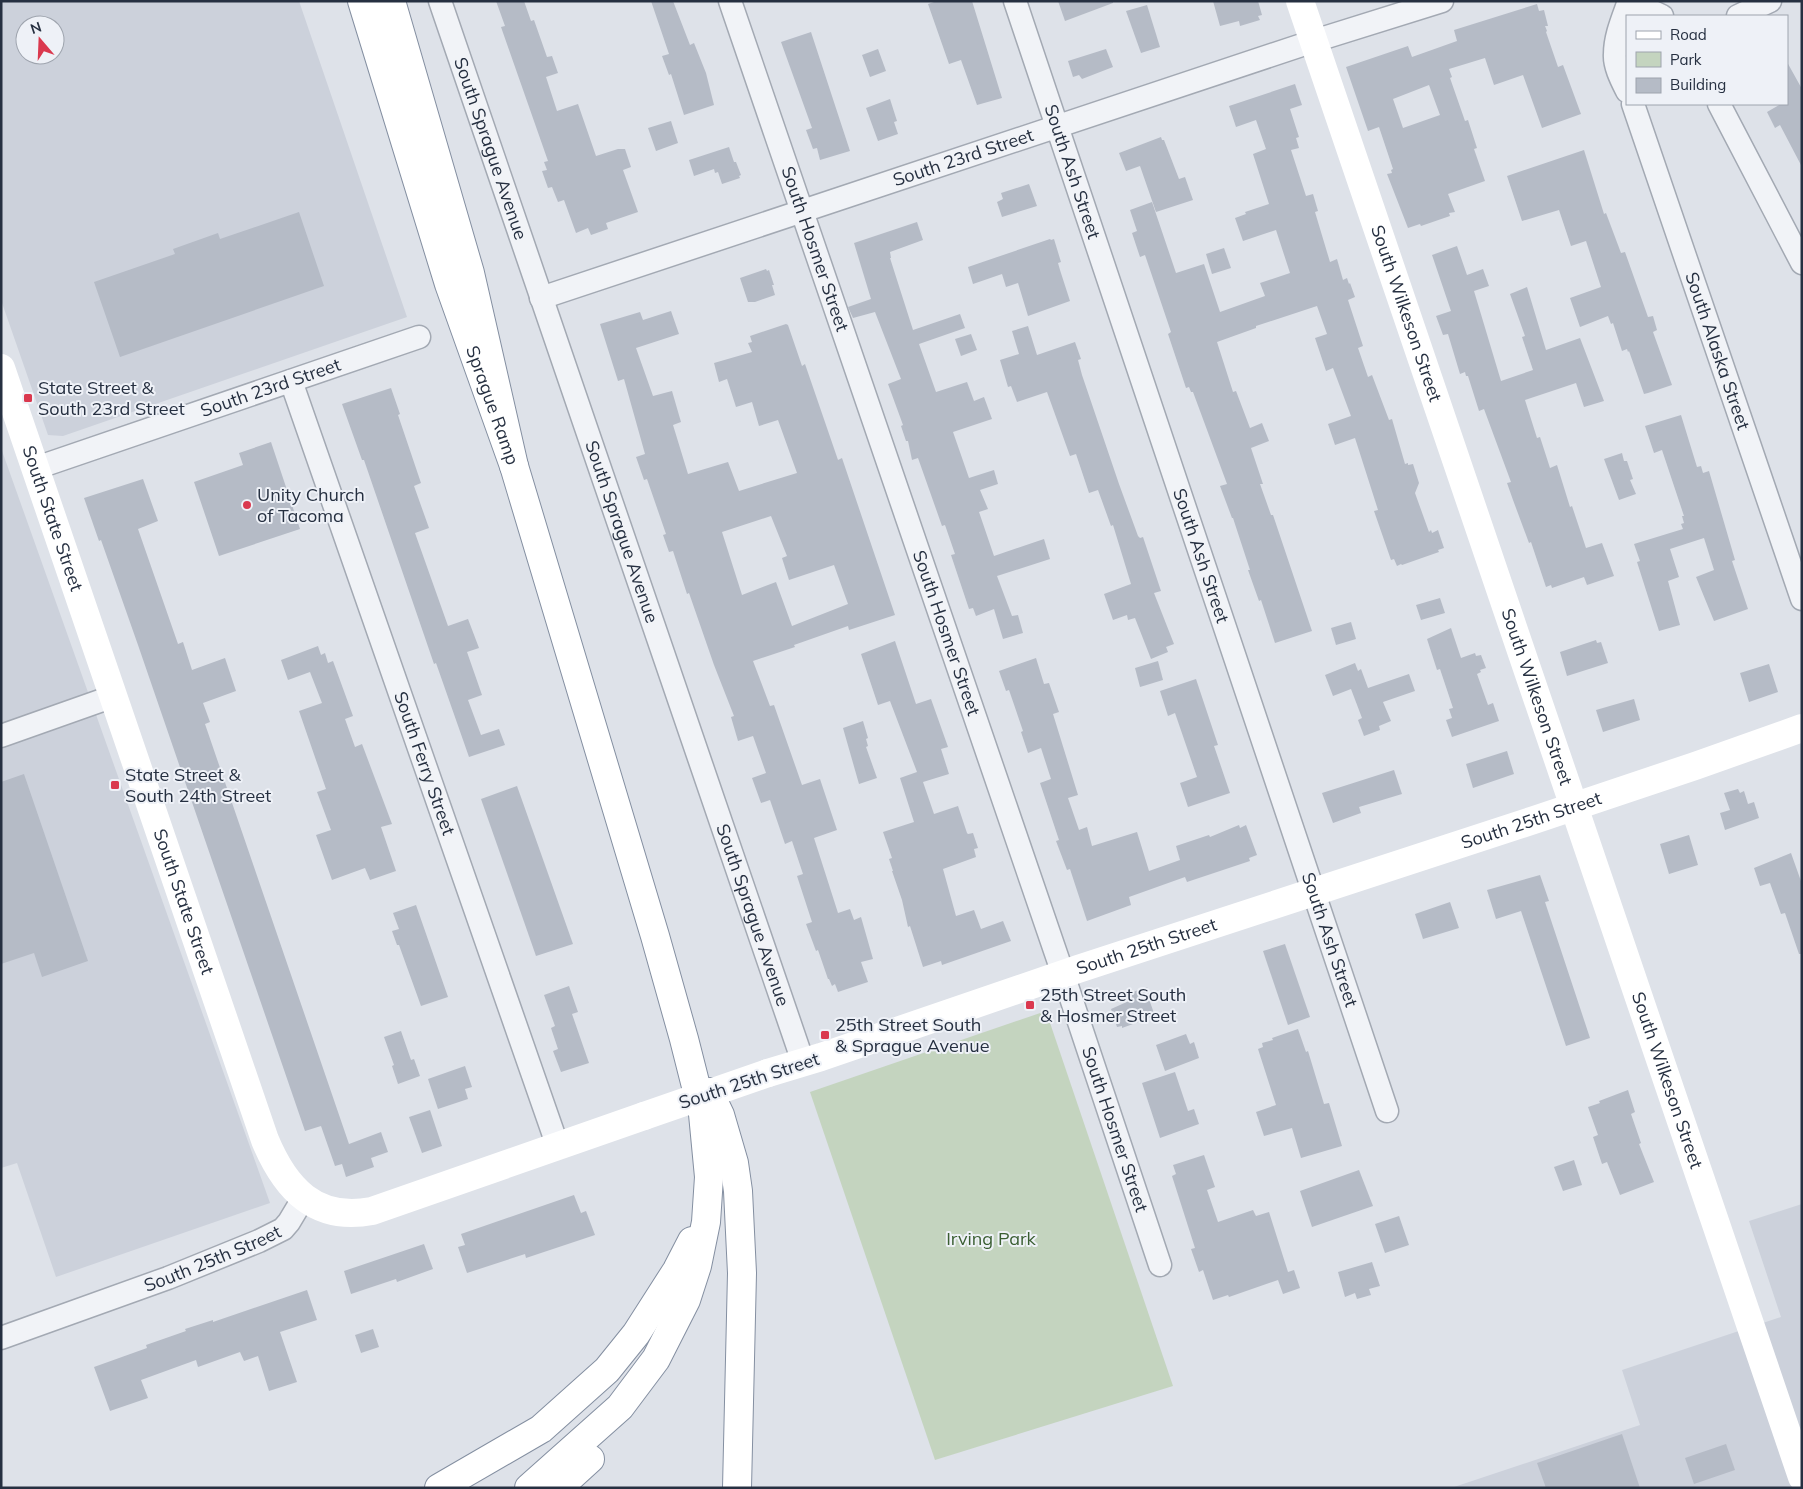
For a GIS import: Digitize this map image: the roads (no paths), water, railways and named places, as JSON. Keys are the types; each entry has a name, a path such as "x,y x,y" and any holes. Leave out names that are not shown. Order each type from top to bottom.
{"main road":[{"name":"Sprague Ramp","path":"362,1 449,284 514,466"},
{"name":"Sprague Ramp","path":"391,1 470,273 514,466"},
{"name":"South Wilkeson Street","path":"1300,1 1802,1477"},
{"name":"South State Street","path":"1,368 265,1140 281,1173 304,1198"},
{"path":"514,466 684,1039 703,1114 709,1177 706,1222 697,1266 686,1300 656,1359 620,1407 529,1488"},
{"name":"South 25th Street","path":"304,1198 332,1210 348,1214 365,1213 768,1073 821,1057 1063,974 1574,807 1802,728"},
{"path":"684,1039 720,1115 734,1163 738,1191 742,1273 737,1488"},
{"path":"439,1488 541,1429 607,1370 636,1334 691,1245 709,1177"},
{"path":"558,1488 604,1446 643,1402 661,1375 671,1330"}],"street":[{"name":"South Sprague Avenue","path":"440,1 803,1062"},
{"name":"South Hosmer Street","path":"730,1 1063,974 1160,1265"},
{"name":"South Ash Street","path":"1015,1 1313,892 1388,1110"},
{"name":"South 23rd Street","path":"541,298 801,210 1314,41 1442,1"},
{"path":"1626,90 1614,56 1619,31 1630,1 1660,15"},
{"path":"1740,15 1770,1"},
{"name":"South Alaska Street","path":"1633,105 1802,599"},
{"path":"1720,105 1802,263"},
{"name":"South 23rd Street","path":"36,468 419,337"},
{"name":"South Ferry Street","path":"291,381 558,1147"},
{"path":"1,736 114,696"},
{"name":"South 25th Street","path":"1,1338 160,1281 267,1238 283,1229 304,1198"}],"place":[{"name":"State Street & South 23rd Street","path":"28,398"},
{"name":"Unity Church of Tacoma","path":"247,505"},
{"name":"State Street & South 24th Street","path":"115,785"},
{"name":"25th Street South & Hosmer Street","path":"1030,1005"},
{"name":"25th Street South & Sprague Avenue","path":"825,1035"}],"park label":[{"name":"Irving Park","path":"991,1239"}]}
